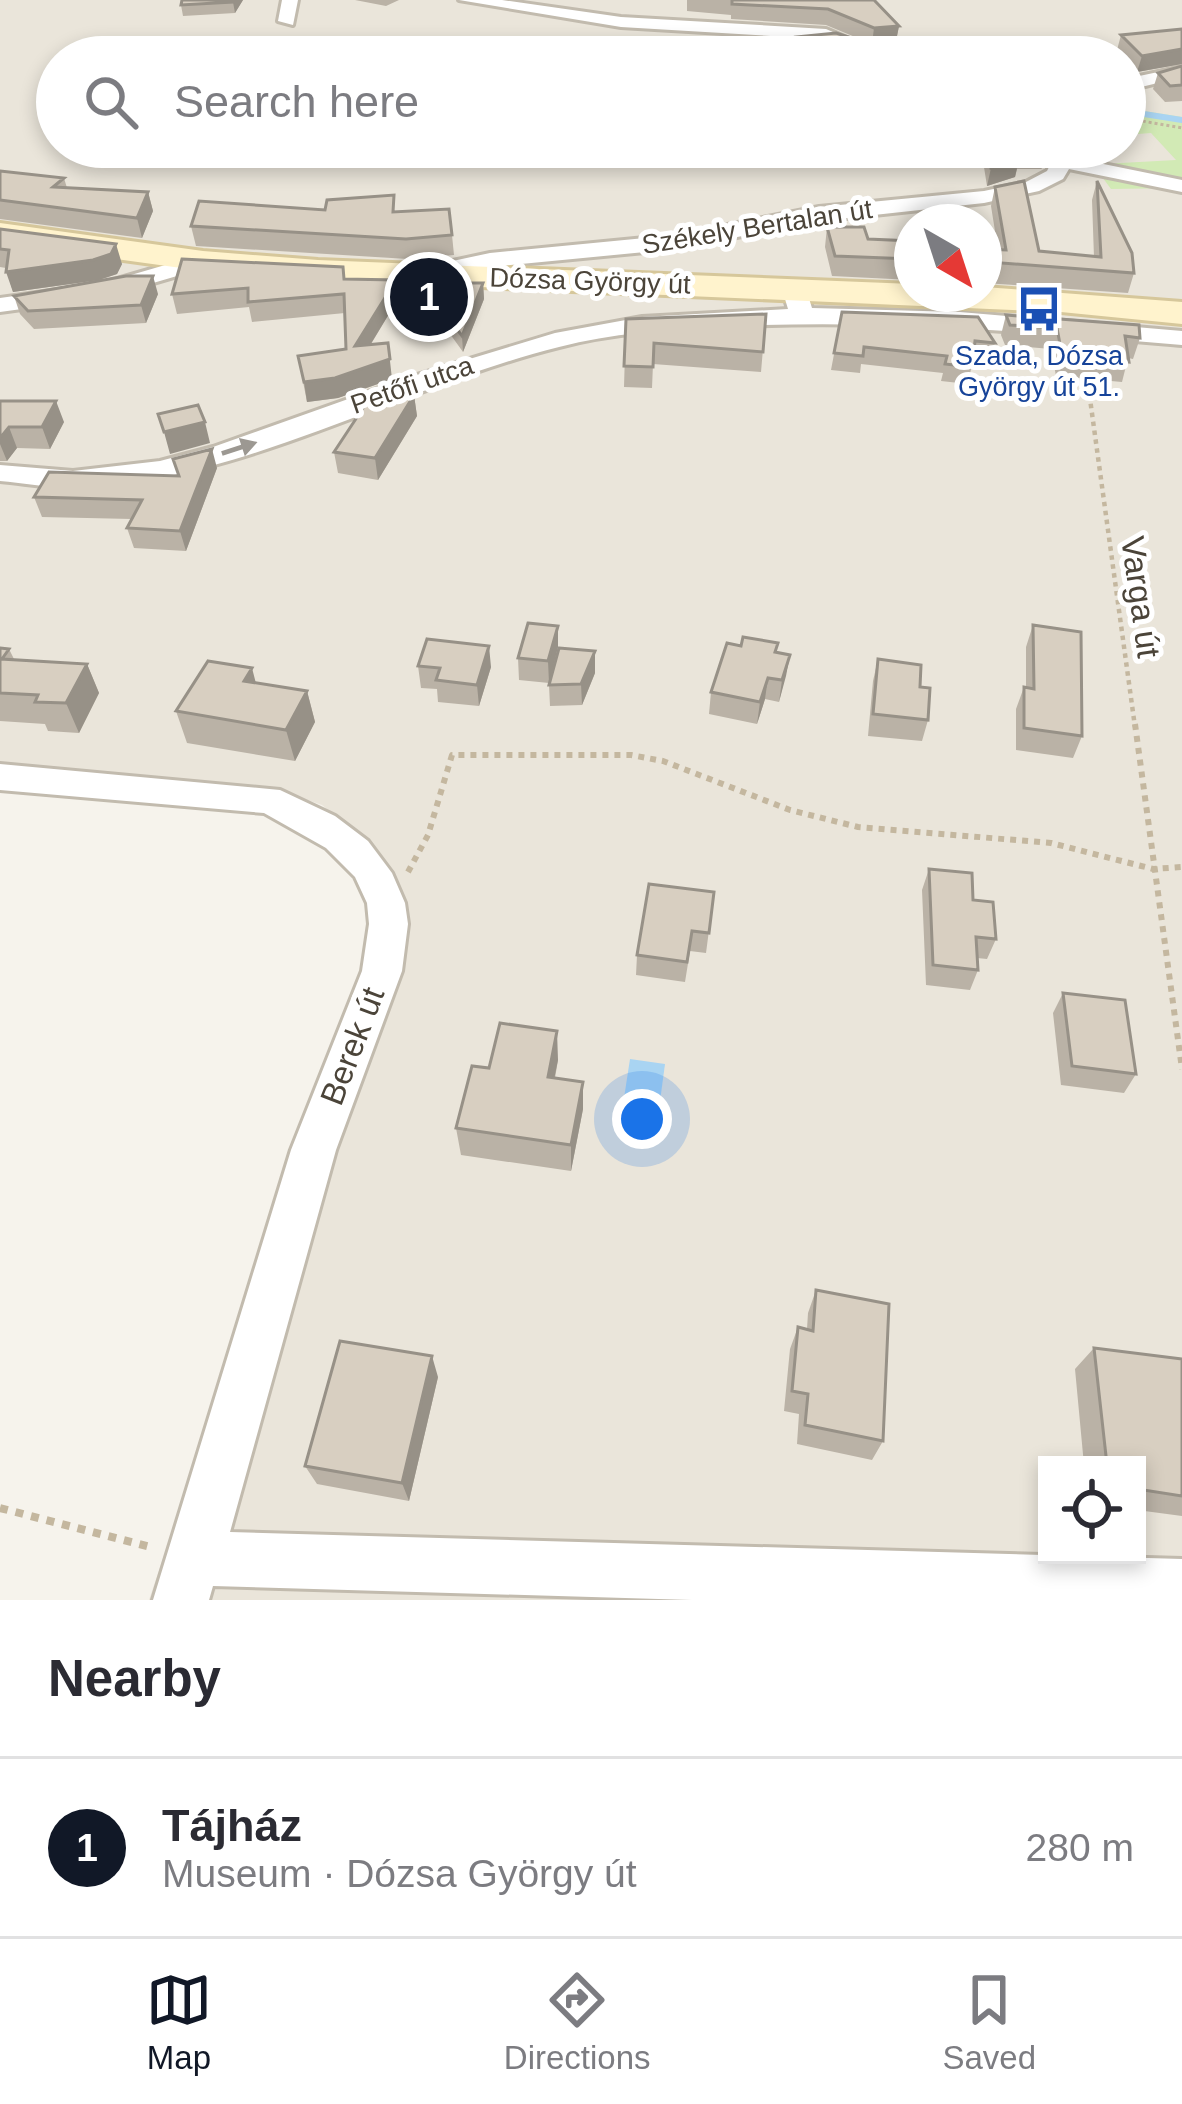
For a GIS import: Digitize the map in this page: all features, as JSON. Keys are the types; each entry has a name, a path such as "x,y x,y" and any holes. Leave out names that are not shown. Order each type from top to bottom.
{"main road":[{"name":"Dózsa György út","path":"0,233 203,261 798,302 1061,301 1182,313"}],"street":[{"path":"287,21 290,0"},
{"path":"467,0 621,22 823,26 842,36"},
{"path":"1146,81 1182,72"},
{"name":"Székely Bertalan út","path":"423,274 490,260 676,242 819,214 1018,191 1056,175 1060,168"},
{"path":"1119,168 1182,185"},
{"path":"0,305 102,291 203,261"},
{"name":"Dózsa György út","path":"798,302 1182,338"},
{"name":"Petőfi utca","path":"0,473 73,479 160,469 224,453 419,382 555,340 798,302"},
{"path":"0,777 267,800 302,812 331,830 376,880 387,905"},
{"name":"Berek út","path":"188,1579 327,1110 378,983 388,931 387,905"},
{"path":"188,1579 1182,1587"}],"path":[{"path":"1146,122 1182,128"},
{"name":"Varga út","path":"1081,332 1182,1069"},
{"path":"387,905 428,836 452,754 581,752 663,760 790,809 858,827 1051,843 1154,869 1182,867"},
{"path":"0,1508 188,1579"}],"shaded area":[{"path":"0,0 1182,0 1182,1600 149,1600 383,905 377,851 322,805 278,790 0,768"}],"green space":[{"path":"1146,111 1182,117 1182,188 1111,189 1100,174 1101,168 1146,168 1146,162 1176,160 1151,133 1146,133"}],"water":[{"path":"630,1059 665,1064 658,1116 622,1111"}],"building":[{"path":"182,0 234,0 181,5"},
{"path":"732,0 874,0 899,26 874,28 828,9 732,4"},
{"path":"1182,29 1182,49 1146,55 1146,36 1121,35"},
{"path":"1182,66 1182,85 1170,86 1158,73"},
{"path":"0,171 64,178 53,187 148,192 137,218 0,200"},
{"path":"1024,181 1039,251 1101,257 1097,181 1132,253 1134,273 1002,263 1002,250 1006,250 1002,204 998,204 995,187"},
{"path":"394,195 393,212 449,209 452,235 406,239 191,226 199,201 325,210 327,200"},
{"path":"827,227 864,227 868,239 894,240 894,258 835,256"},
{"path":"0,229 116,244 111,254 93,260 6,272 9,250 0,249"},
{"path":"182,259 343,267 344,279 396,280 355,346 388,343 390,359 335,378 304,382 298,356 346,349 344,294 248,302 248,288 172,294"},
{"path":"126,276 153,276 141,305 28,311 14,296"},
{"path":"423,283 483,283 462,336"},
{"path":"842,312 978,317 995,343 975,341 972,367 945,364 947,356 864,347 863,356 834,353"},
{"path":"766,314 763,352 654,343 653,367 624,366 626,319"},
{"path":"1006,315 1139,325 1140,338 1125,336 1129,362 1062,355 1057,328 1010,325"},
{"path":"373,393 414,395 375,458 334,452"},
{"path":"0,401 56,401 42,427 9,427 0,438"},
{"path":"198,405 205,422 164,432 158,414"},
{"path":"212,449 180,531 127,528 142,500 34,497 49,472 179,476 173,459"},
{"path":"528,623 558,626 548,661 518,658"},
{"path":"1033,625 1081,632 1082,736 1024,728 1024,687 1034,689"},
{"path":"743,637 778,643 775,652 790,655 782,680 768,678 760,702 711,692 727,643 741,646"},
{"path":"427,639 489,646 477,685 436,680 440,668 418,666"},
{"path":"0,648 9,649 2,659 87,664 66,703 35,702 38,695 0,693"},
{"path":"559,648 595,651 581,684 549,685"},
{"path":"878,659 921,665 920,687 930,688 928,720 873,714"},
{"path":"208,661 252,668 244,681 307,691 286,730 176,711"},
{"path":"929,869 972,873 973,900 993,902 996,939 976,937 978,970 933,965"},
{"path":"649,884 714,892 709,933 692,931 687,962 637,955"},
{"path":"1063,993 1125,1000 1136,1074 1072,1066"},
{"path":"500,1023 557,1031 548,1077 583,1082 571,1145 456,1128 472,1066 489,1068"},
{"path":"816,1290 889,1304 883,1441 805,1425 808,1394 792,1391 798,1327 813,1331"},
{"path":"340,1341 432,1356 402,1483 305,1466"},
{"path":"1094,1348 1182,1359 1182,1496 1146,1490 1146,1456 1106,1456"}],"waterway":[{"path":"1146,114 1182,120"}],"place":[{"name":"Tájház","path":"429,297"},
{"name":"Szada, Dózsa György út 51.","path":"1039,309"}]}
